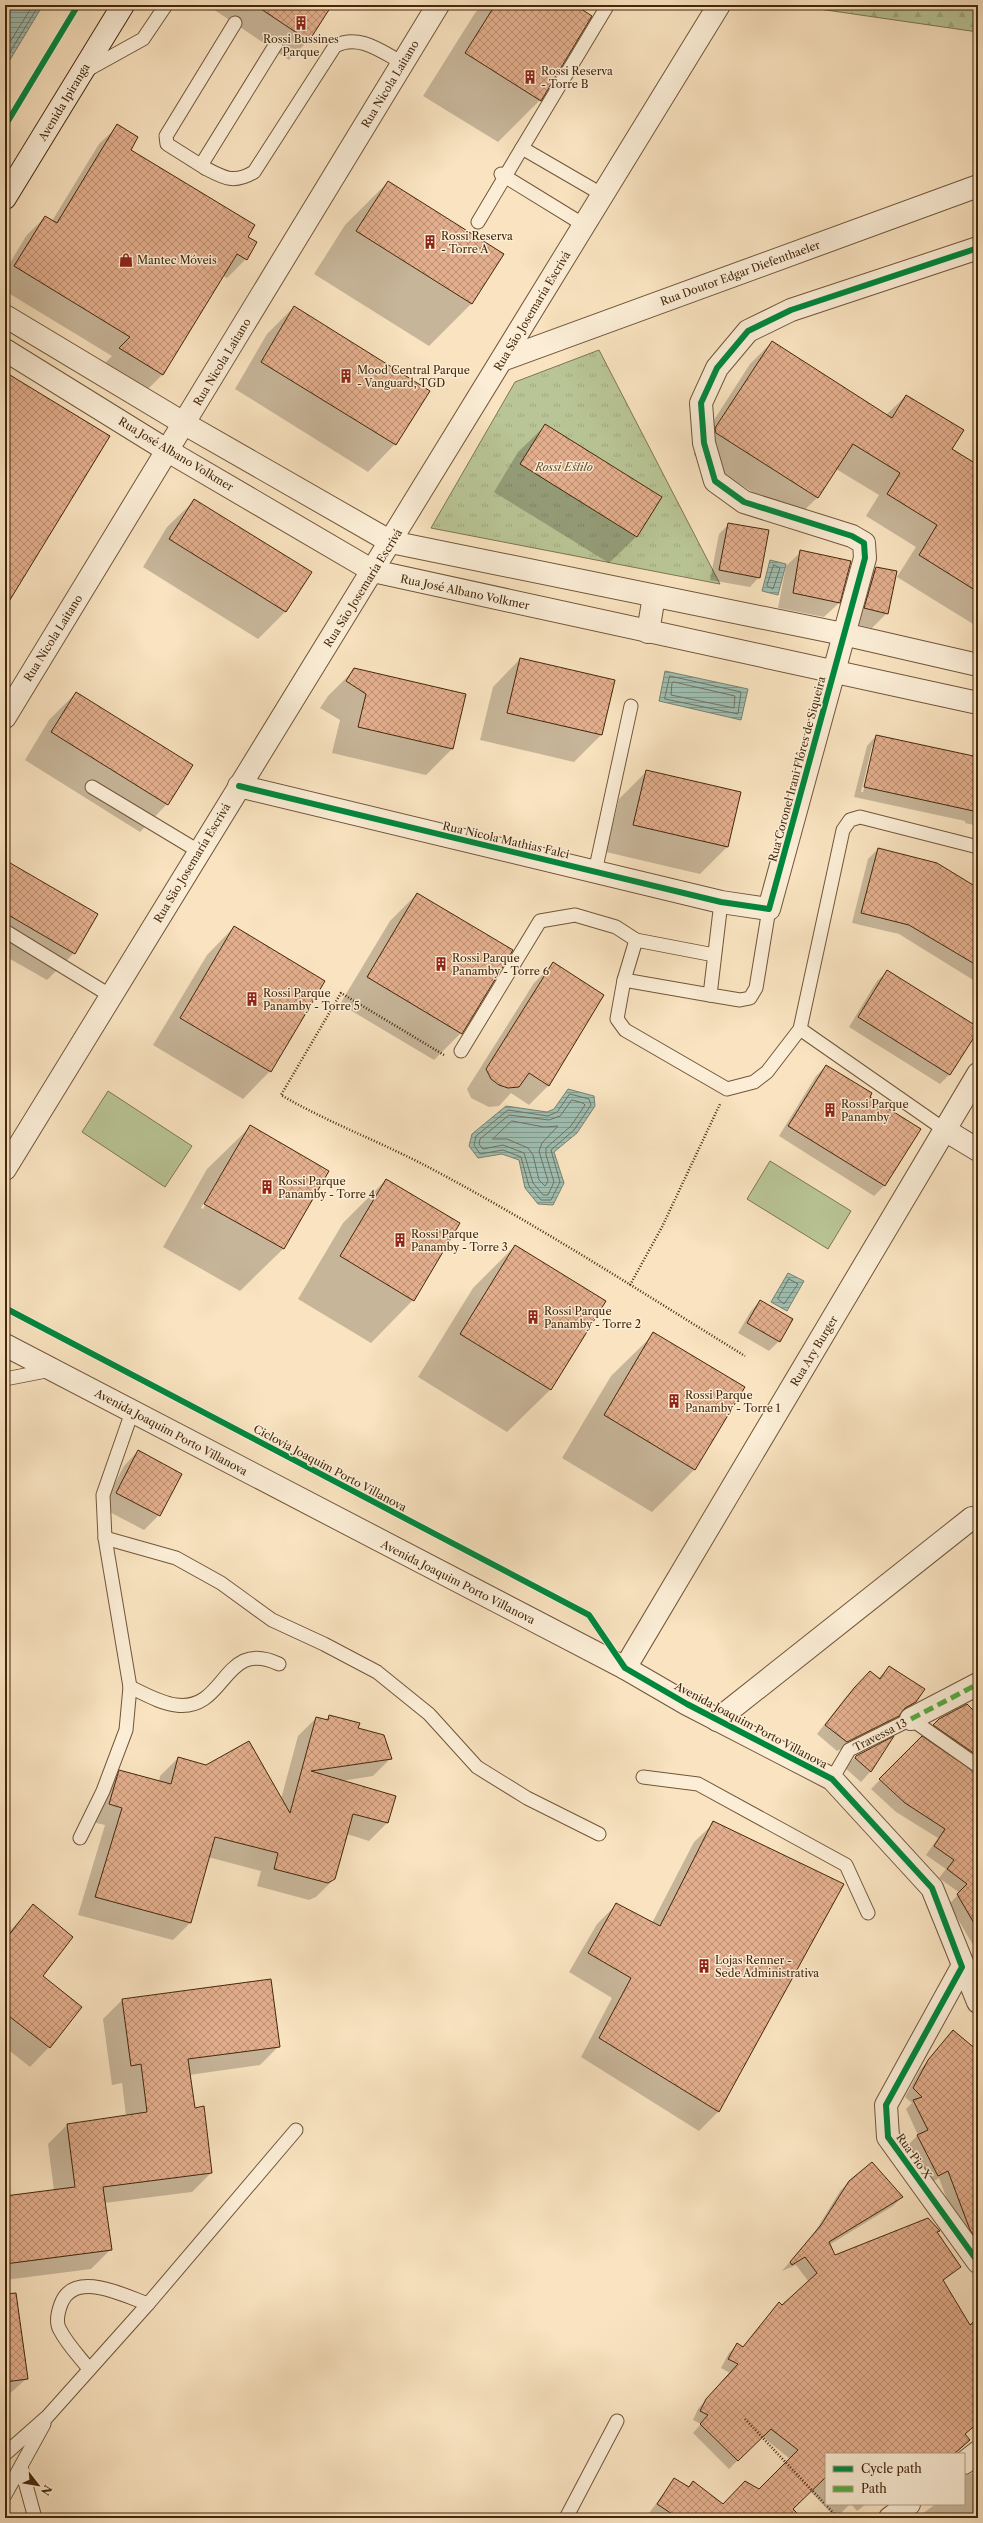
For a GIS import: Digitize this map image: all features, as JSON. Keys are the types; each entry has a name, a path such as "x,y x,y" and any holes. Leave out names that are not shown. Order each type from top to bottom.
{"street":[{"name":"Avenida Ipiranga","path":"5,198 122,5"},
{"name":"Rua Nicola Laitano","path":"5,717 185,424 438,5"},
{"name":"Rua São Josemaría Escrivá","path":"5,1170 719,5"},
{"name":"Rua Doutor Edgar Diefenthaeler","path":"502,360 978,186"},
{"name":"Rua Coronel Irani Flôres de Siqueira","path":"769,910 834,673 843,634 866,558 864,543 852,536 744,502 715,481 704,443 701,403 717,368 748,331 791,310 978,248"},
{"path":"5,316 185,424 391,542 843,634 978,665"},
{"name":"Rua José Albano Volkmer","path":"5,350 168,451 373,571 834,673 978,703"},
{"path":"648,632 654,596"},
{"name":"Rua Nicola Mathias Falci","path":"239,786 721,902 769,910"},
{"name":"Rua Ary Burger","path":"625,1668 978,1074"},
{"path":"945,1130 978,1150"},
{"name":"Avenida Joaquim Porto Villanova","path":"5,1344 51,1370 625,1668 717,1720 832,1779 932,1888 962,1967 978,2002"},
{"path":"717,1720 972,1518"},
{"path":"911,1719 978,1684"},
{"name":"Rua Pio X","path":"962,1967 886,2105 888,2138 978,2262"},
{"path":"965,2462 978,2452"},
{"path":"890,2518 908,2505"}],"lane":[{"path":"82,72 143,39 166,5"},
{"path":"478,222 503,175 522,148 606,8 605,5"},
{"path":"235,23 166,136 167,144 226,180 237,180 254,172 335,46 342,42 364,42 402,63"},
{"path":"205,168 203,162 206,155 276,44"},
{"path":"522,148 603,195"},
{"path":"503,175 584,225"},
{"path":"595,872 631,706"},
{"path":"92,787 200,852"},
{"path":"636,940 624,980 617,1019 625,1030 727,1089 754,1082 768,1072 800,1029 842,830 850,820 860,817 978,847"},
{"path":"710,995 721,902"},
{"path":"624,980 740,1000 750,998 756,988 769,910"},
{"path":"461,1051 540,921 575,915 616,927 636,940 714,956"},
{"path":"5,931 111,996"},
{"path":"800,1029 945,1130"},
{"path":"5,1379 51,1370"},
{"path":"80,1838 103,1791 126,1730 130,1687 105,1538 104,1495 132,1412"},
{"path":"105,1538 176,1558 221,1583 272,1620 324,1644 377,1672 429,1714 477,1767 527,1798 599,1834"},
{"path":"130,1687 159,1701 177,1706 193,1704 211,1694 235,1666 244,1660 255,1656 268,1658 279,1664"},
{"name":"Travessa 13","path":"832,1779 849,1750 911,1719 978,1766"},
{"path":"643,1778 698,1784 846,1865 868,1913"},
{"path":"5,2454 47,2418 148,2304 296,2130"},
{"path":"89,2369 59,2329 57,2314 63,2298 78,2286 98,2286 148,2304"},
{"path":"5,2495 47,2418"},
{"path":"566,2518 617,2421"},
{"path":"21,2466 35,2518"}],"path":[{"path":"448,1057 341,993 281,1095 316,1116 430,1168 547,1234 745,1356"},
{"path":"630,1285 662,1227 727,1089"},
{"path":"745,2419 825,2504"},
{"path":"826,2505 838,2518"}],"green space":[{"path":"816,5 978,5 978,32 819,9"},
{"name":"Rossi Estilo","path":"599,350 720,584 431,528 515,382"},
{"path":"108,1091 192,1146 165,1187 82,1132"},
{"path":"770,1161 851,1211 828,1249 747,1199"}],"water":[{"path":"5,5 43,5 5,68"},
{"path":"770,560 786,564 778,595 762,591"},
{"path":"665,671 748,689 741,720 659,701"},
{"path":"568,1089 594,1096 595,1106 577,1133 554,1152 564,1183 553,1205 538,1204 525,1188 519,1160 502,1154 478,1158 469,1146 472,1134 506,1106 547,1112 554,1109"},
{"path":"788,1273 804,1281 787,1311 771,1302"}],"building":[{"name":"Rossi Bussines Parque","path":"255,5 332,5 309,41"},
{"name":"Rossi Reserva - Torre B","path":"495,5 575,5 592,16 541,101 465,53"},
{"name":"Mantec Móveis","path":"117,124 138,137 131,150 255,225 248,237 257,242 247,260 237,254 163,375 119,348 130,337 14,266 45,216 57,223"},
{"name":"Rossi Reserva - Torre A","path":"388,181 504,254 472,304 356,231"},
{"name":"Mood Central Parque - Vanguard, TGD","path":"294,306 430,391 396,445 261,362"},
{"path":"772,341 892,418 906,395 964,430 952,449 978,465 978,592 919,555 937,525 887,494 900,473 853,444 818,498 716,433 715,428"},
{"path":"5,372 110,436 5,608"},
{"path":"545,424 662,497 637,537 520,464"},
{"path":"194,499 312,572 286,612 169,539"},
{"path":"728,523 769,530 760,578 719,570"},
{"path":"800,550 851,561 840,603 793,593"},
{"path":"876,567 897,571 888,614 864,608"},
{"path":"520,658 615,680 602,735 507,713"},
{"path":"354,668 466,694 453,749 358,727 366,694 346,681"},
{"path":"76,692 193,765 168,805 51,732"},
{"path":"876,735 978,757 978,812 864,787"},
{"path":"646,770 741,792 728,847 633,825"},
{"path":"878,848 937,863 978,888 978,966 909,925 861,913"},
{"path":"5,860 98,914 75,954 5,913"},
{"name":"Rossi Parque Panamby - Torre 6","path":"417,893 513,950 462,1034 367,977"},
{"name":"Rossi Parque Panamby - Torre 5","path":"234,926 325,981 271,1072 180,1018"},
{"path":"553,962 604,995 549,1086 529,1073 519,1087 508,1088 499,1085 491,1079 486,1069"},
{"path":"887,970 978,1027 978,1031 950,1075 858,1017"},
{"path":"826,1065 872,1093 870,1097 921,1129 885,1186 788,1126"},
{"name":"Rossi Parque Panamby - Torre 4","path":"250,1125 329,1171 284,1249 204,1204"},
{"name":"Rossi Parque Panamby - Torre 3","path":"386,1179 460,1223 414,1301 340,1256"},
{"name":"Rossi Parque Panamby - Torre 2","path":"515,1245 606,1301 551,1390 460,1334"},
{"path":"760,1300 793,1319 780,1342 747,1323"},
{"name":"Rossi Parque Panamby - Torre 1","path":"653,1332 745,1387 695,1470 604,1415"},
{"path":"138,1450 182,1474 160,1516 116,1493"},
{"path":"889,1666 925,1689 916,1702 905,1708 899,1716 847,1742 825,1725 854,1688 870,1671 880,1679"},
{"path":"967,1704 978,1715 978,1756 933,1725 939,1719"},
{"path":"329,1715 360,1723 358,1728 384,1735 392,1759 311,1771 396,1796 388,1823 353,1814 335,1879 328,1883 274,1869 278,1853 215,1837 191,1923 95,1897 122,1808 109,1804 119,1770 171,1784 178,1757 206,1765 249,1741 290,1813 316,1717 328,1720"},
{"path":"894,1736 871,1772 855,1758 856,1756"},
{"path":"922,1736 978,1774 978,1930 957,1894 967,1884 947,1869 954,1860 934,1846 945,1829 905,1803 879,1779"},
{"name":"Lojas Renner - Sede Administrativa","path":"713,1821 844,1884 719,2112 599,2038 631,1978 588,1953 616,1903 660,1926"},
{"path":"33,1904 73,1937 43,1976 82,2007 50,2048 5,2013 5,1940"},
{"path":"271,1979 280,2047 188,2059 195,2108 204,2106 212,2173 103,2187 112,2250 5,2264 5,2196 75,2187 67,2124 147,2112 141,2064 131,2066 122,1999"},
{"path":"953,2030 978,2051 978,2241 970,2230 948,2171 938,2176 917,2135 928,2130 913,2100 922,2097 913,2088 928,2060"},
{"path":"872,2162 903,2197 829,2242 835,2255 928,2218 940,2231 937,2232 961,2267 943,2280 970,2325 978,2318 978,2423 965,2434 970,2440 955,2453 825,2453 825,2478 793,2509 802,2518 678,2518 657,2504 674,2478 689,2487 693,2481 723,2504 745,2481 759,2489 798,2450 771,2429 738,2461 700,2424 708,2415 700,2411 706,2399 738,2364 728,2359 737,2343 743,2347 779,2302 782,2305 817,2273 805,2257 792,2265 790,2262 821,2225 849,2181"},
{"path":"16,2293 28,2379 5,2382 5,2294"}],"marked path":[{"path":"911,1719 978,1684"}],"cycle path":[{"path":"5,126 78,5"},
{"path":"239,786 721,902 769,909 865,558 864,543 852,536 744,502 715,481 704,443 701,403 717,368 748,331 791,310 978,248"},
{"name":"Ciclovia Joaquim Porto Villanova","path":"5,1308 589,1615 625,1668 687,1704 832,1779 932,1888 962,1967 886,2105 888,2137 978,2262"}],"place":[{"name":"Rossi Bussines Parque","path":"301,23"},
{"name":"Rossi Reserva - Torre B","path":"530,77"},
{"name":"Rossi Reserva - Torre A","path":"430,242"},
{"name":"Mantec Móveis","path":"126,260"},
{"name":"Mood Central Parque - Vanguard, TGD","path":"346,376"},
{"name":"Rossi Parque Panamby - Torre 6","path":"441,964"},
{"name":"Rossi Parque Panamby - Torre 5","path":"252,999"},
{"name":"Rossi Parque Panamby","path":"830,1110"},
{"name":"Rossi Parque Panamby - Torre 4","path":"267,1187"},
{"name":"Rossi Parque Panamby - Torre 3","path":"400,1240"},
{"name":"Rossi Parque Panamby - Torre 2","path":"533,1317"},
{"name":"Rossi Parque Panamby - Torre 1","path":"674,1401"},
{"name":"Lojas Renner - Sede Administrativa","path":"704,1966"}]}
